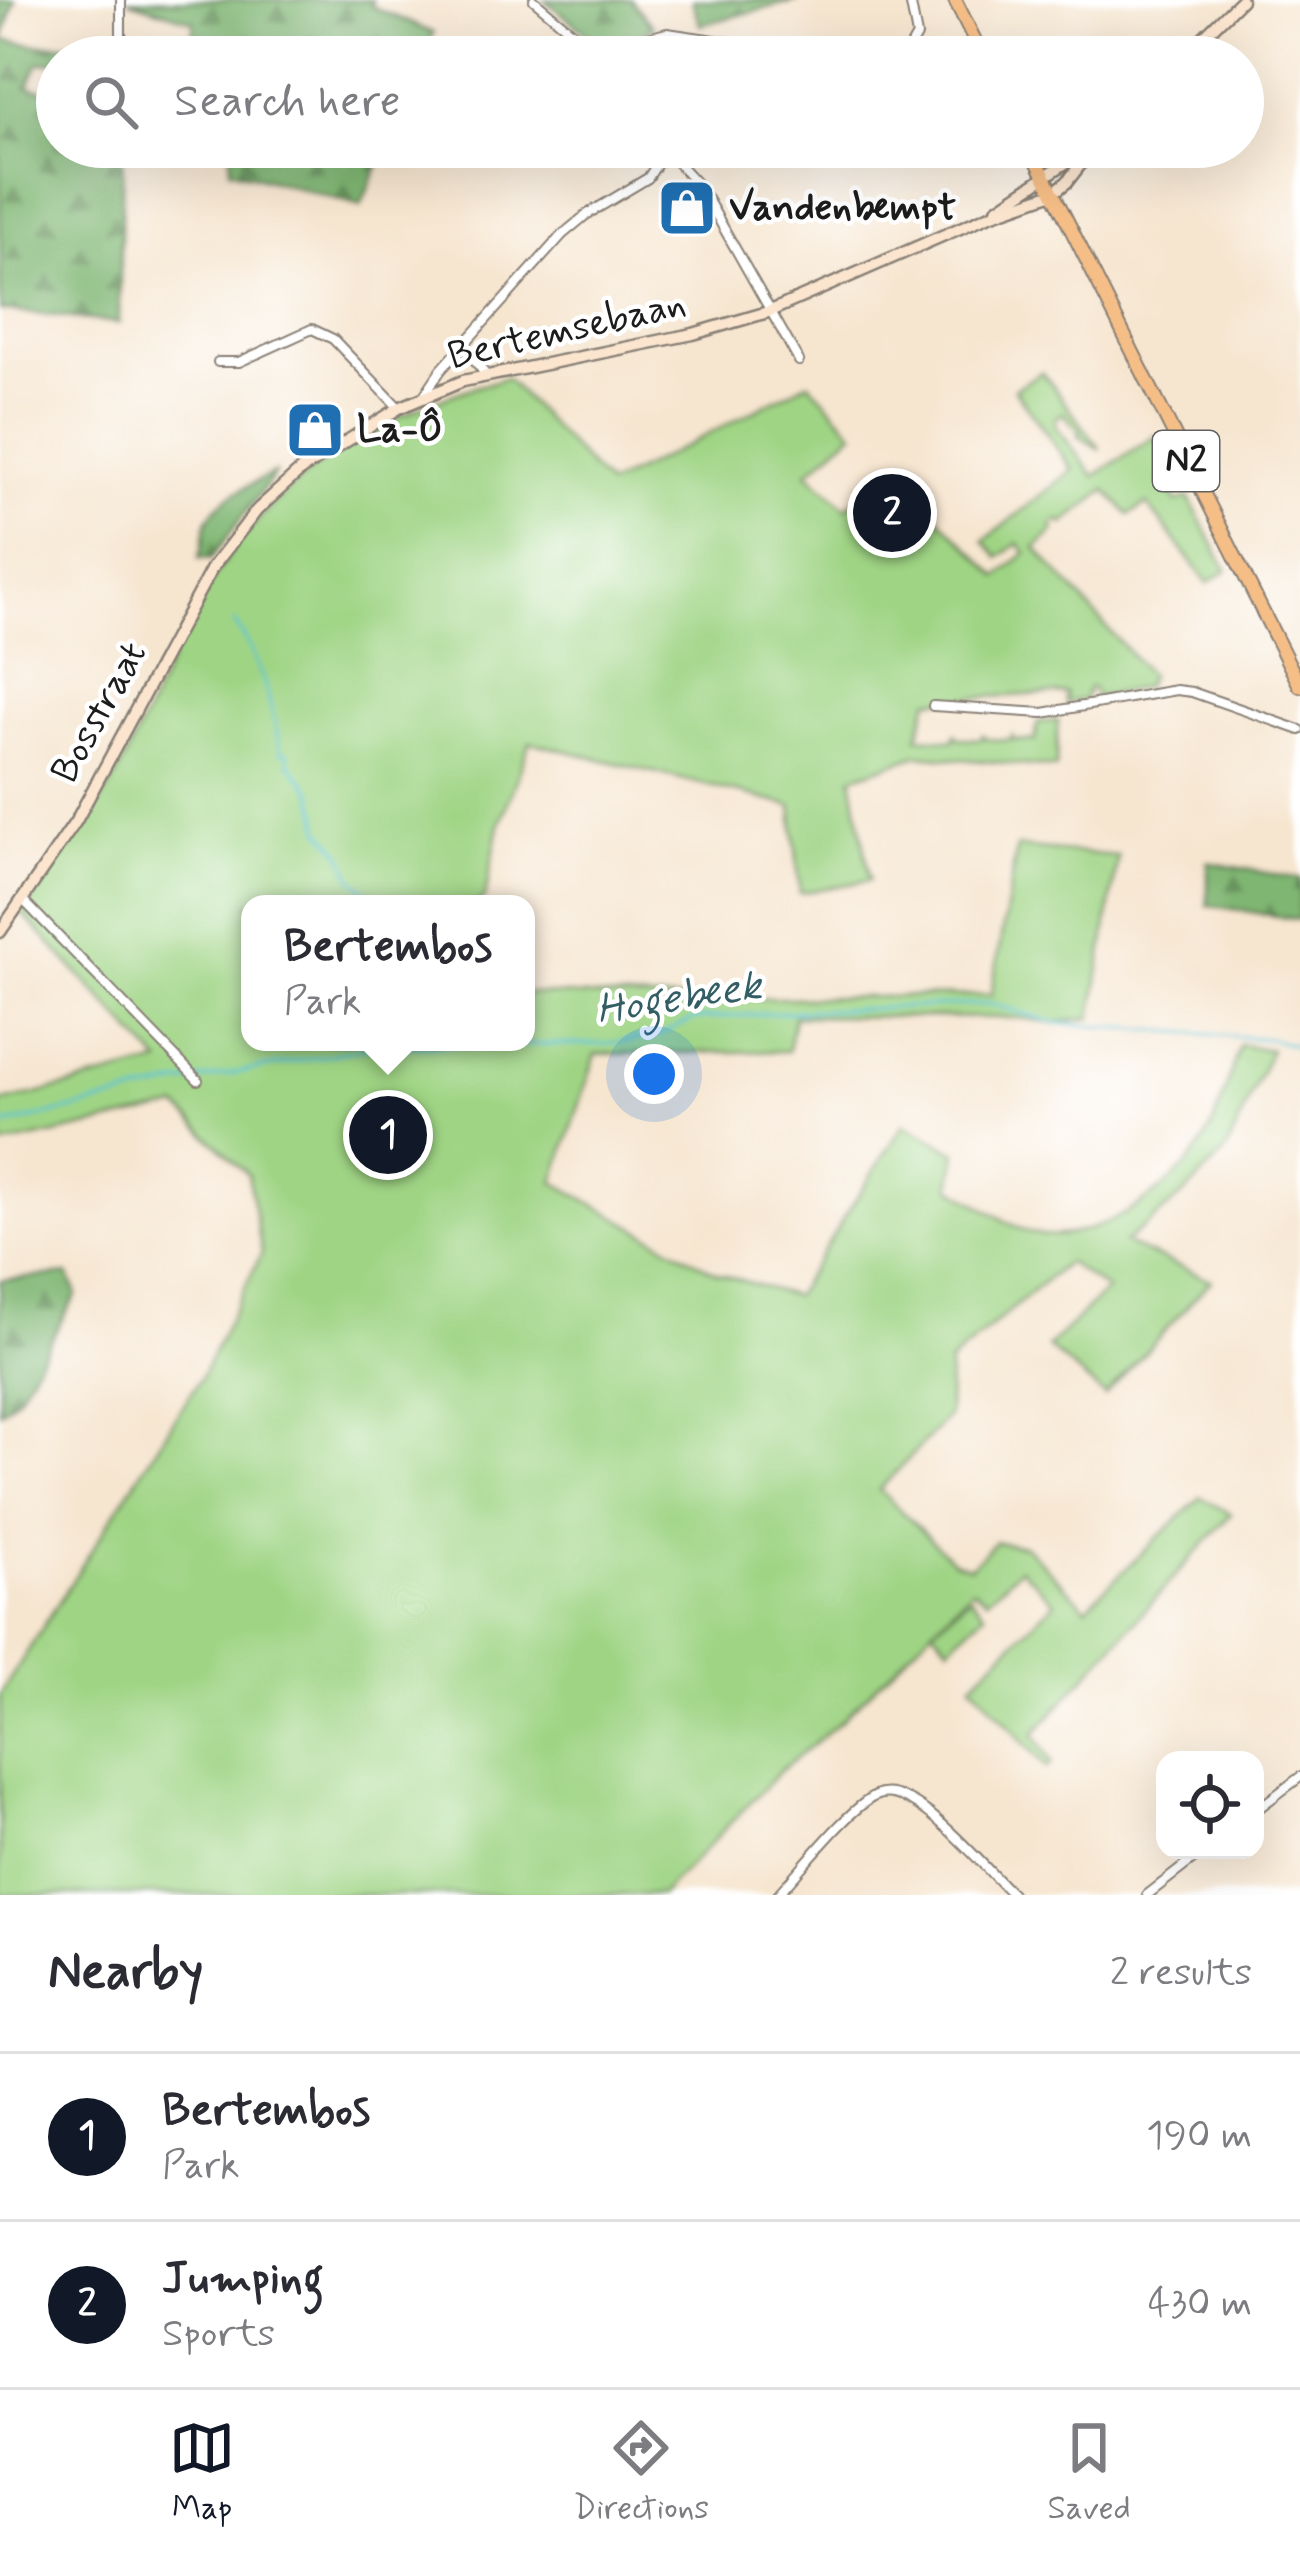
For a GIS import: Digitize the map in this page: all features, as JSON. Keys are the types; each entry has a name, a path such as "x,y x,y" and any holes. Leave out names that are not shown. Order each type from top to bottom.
{"main road":[{"path":"955,0 973,36"},
{"name":"N2","path":"1040,168 1300,686"}],"street":[{"path":"121,36 122,0"},
{"path":"534,0 577,36"},
{"path":"910,0 917,36"},
{"path":"1204,36 1240,0"},
{"path":"655,36 688,36"},
{"path":"423,397 562,236 586,215 648,178 654,168"},
{"path":"683,168 706,195 799,361"},
{"name":"Bertemsebaan","path":"990,215 1059,168"},
{"path":"1053,193 1077,168"},
{"name":"Bertemsebaan","path":"207,578 237,534 277,490 399,408 423,397 486,375 693,334 768,312 990,215 1053,193"},
{"path":"218,362 239,362 312,329 333,339 399,408"},
{"path":"463,346 486,375"},
{"name":"Bosstraat","path":"0,932 76,821 207,578"},
{"path":"933,706 1043,713 1176,690 1300,730"},
{"path":"22,899 198,1080"},
{"path":"1264,1804 1300,1777"},
{"path":"777,1895 862,1805 884,1792 923,1807 1013,1895"},
{"path":"1148,1895 1194,1859"}],"green space":[{"path":"0,0 15,0 3,40 36,45 36,69 27,87 36,88 36,168 123,168 119,323 0,310"},
{"path":"127,0 372,0 371,6 433,33 192,36 194,21"},
{"path":"544,0 631,0 653,27 639,36 590,36"},
{"path":"692,0 799,0 700,25"},
{"path":"230,168 377,168 361,206"},
{"path":"1042,372 1101,450 1078,436 1081,433 1063,413 1057,417 1055,425 1094,476 1158,435 1185,488 1172,494 1176,502 1189,498 1227,570 1208,583 1147,504 1129,515 1106,490 1063,524 1059,520 1052,526 1055,530 1036,548 1149,675 1145,687 1095,697 1088,688 1085,699 1066,703 1066,693 929,700 918,737 954,740 955,734 959,738 981,739 982,735 1009,740 1012,736 1013,740 1035,741 1038,722 1058,721 1056,768 918,755 852,777 870,880 800,893 792,806 530,742 499,826 485,895 241,895 241,1051 535,1051 535,993 662,1000 991,995 1017,847 1118,856 1092,1018 1055,1023 1019,1018 794,1016 788,1051 596,1054 554,1182 717,1273 794,1296 904,1124 957,1152 951,1187 1032,1233 1078,1233 1125,1214 1186,1166 1218,1112 1240,1045 1271,1050 1227,1150 1185,1194 1124,1243 1211,1280 1105,1396 1048,1347 1107,1290 1067,1262 949,1363 948,1417 879,1490 953,1561 970,1567 995,1542 1025,1546 1086,1607 1201,1497 1231,1514 1034,1734 1052,1762 1047,1768 972,1683 1055,1602 1020,1568 987,1599 972,1589 843,1719 780,1771 661,1895 0,1895 0,1695 200,1379 262,1253 248,1175 178,1107 0,1146 0,1103 161,1063 22,913 120,769 212,580 270,507 340,451 419,408 506,378 608,486 809,382 854,432 808,472 846,508 889,467 998,577 1026,553 1018,543 999,558 984,541 1073,470 1014,389"},
{"path":"276,472 211,559 199,558 214,510"},
{"path":"1208,862 1300,879 1300,920 1208,905"},
{"path":"68,1274 77,1294 18,1396 0,1412 0,1280"},
{"path":"970,1596 985,1613 949,1646 933,1629"}],"waterway":[{"path":"234,622 259,668 281,752 288,753 289,763 313,792 321,829 342,853 352,877 371,895"},
{"name":"Hogebeek","path":"535,1045 606,1044 659,1035 694,1019 992,1004 1055,1023 1269,1039 1300,1047"},
{"name":"Hogebeek","path":"0,1126 351,1051"}],"place":[{"name":"Vandenbempt","path":"687,208"},
{"name":"La-Ô","path":"315,430"},
{"name":"Jumping","path":"892,513"},
{"name":"Bertembos","path":"388,1135"}]}
